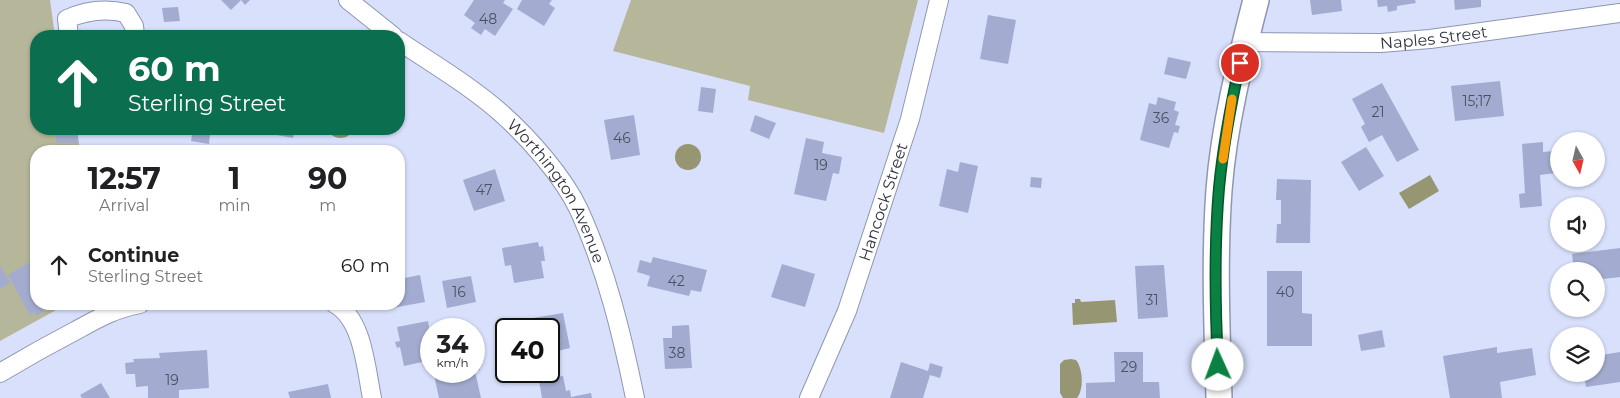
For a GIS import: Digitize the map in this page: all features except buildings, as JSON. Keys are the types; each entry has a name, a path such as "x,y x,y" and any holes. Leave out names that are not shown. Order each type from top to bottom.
{"street":[{"name":"Worthington Avenue","path":"348,0 384,30"},
{"name":"Hancock Street","path":"810,398 847,311 910,120 939,0"},
{"path":"1219,398 1216,292 1217,224 1222,162 1228,122 1256,0"},
{"path":"68,30 67,19 80,13 109,9 126,13 134,30"},
{"name":"Naples Street","path":"1246,42 1381,43 1430,39 1620,13"},
{"name":"Worthington Avenue","path":"405,46 460,81 502,114 539,151 566,189 578,208 595,250 612,305 635,398"},
{"path":"0,373 46,346 117,310"},
{"path":"344,310 355,325 359,335 372,398"}],"shaded area":[{"path":"0,0 50,0 54,30 30,30 30,135 78,135 79,145 30,145 30,310 56,310 0,341"},
{"path":"631,0 918,0 884,133 748,100 750,86 613,51"},
{"path":"332,135 349,135 340,138"},
{"path":"688,144 697,148 701,157 697,166 688,170 679,166 675,157 679,148"},
{"path":"1430,175 1439,191 1409,209 1399,193"},
{"path":"1075,299 1080,299 1081,302 1115,300 1117,322 1073,325 1072,303 1075,303"},
{"path":"1064,360 1076,360 1080,368 1081,390 1077,398 1063,398 1060,393 1060,364"}],"slow traffic":[{"path":"1223,159 1232,99"}],"route":[{"path":"1218,365 1216,292 1219,191 1228,122 1240,63"}]}
